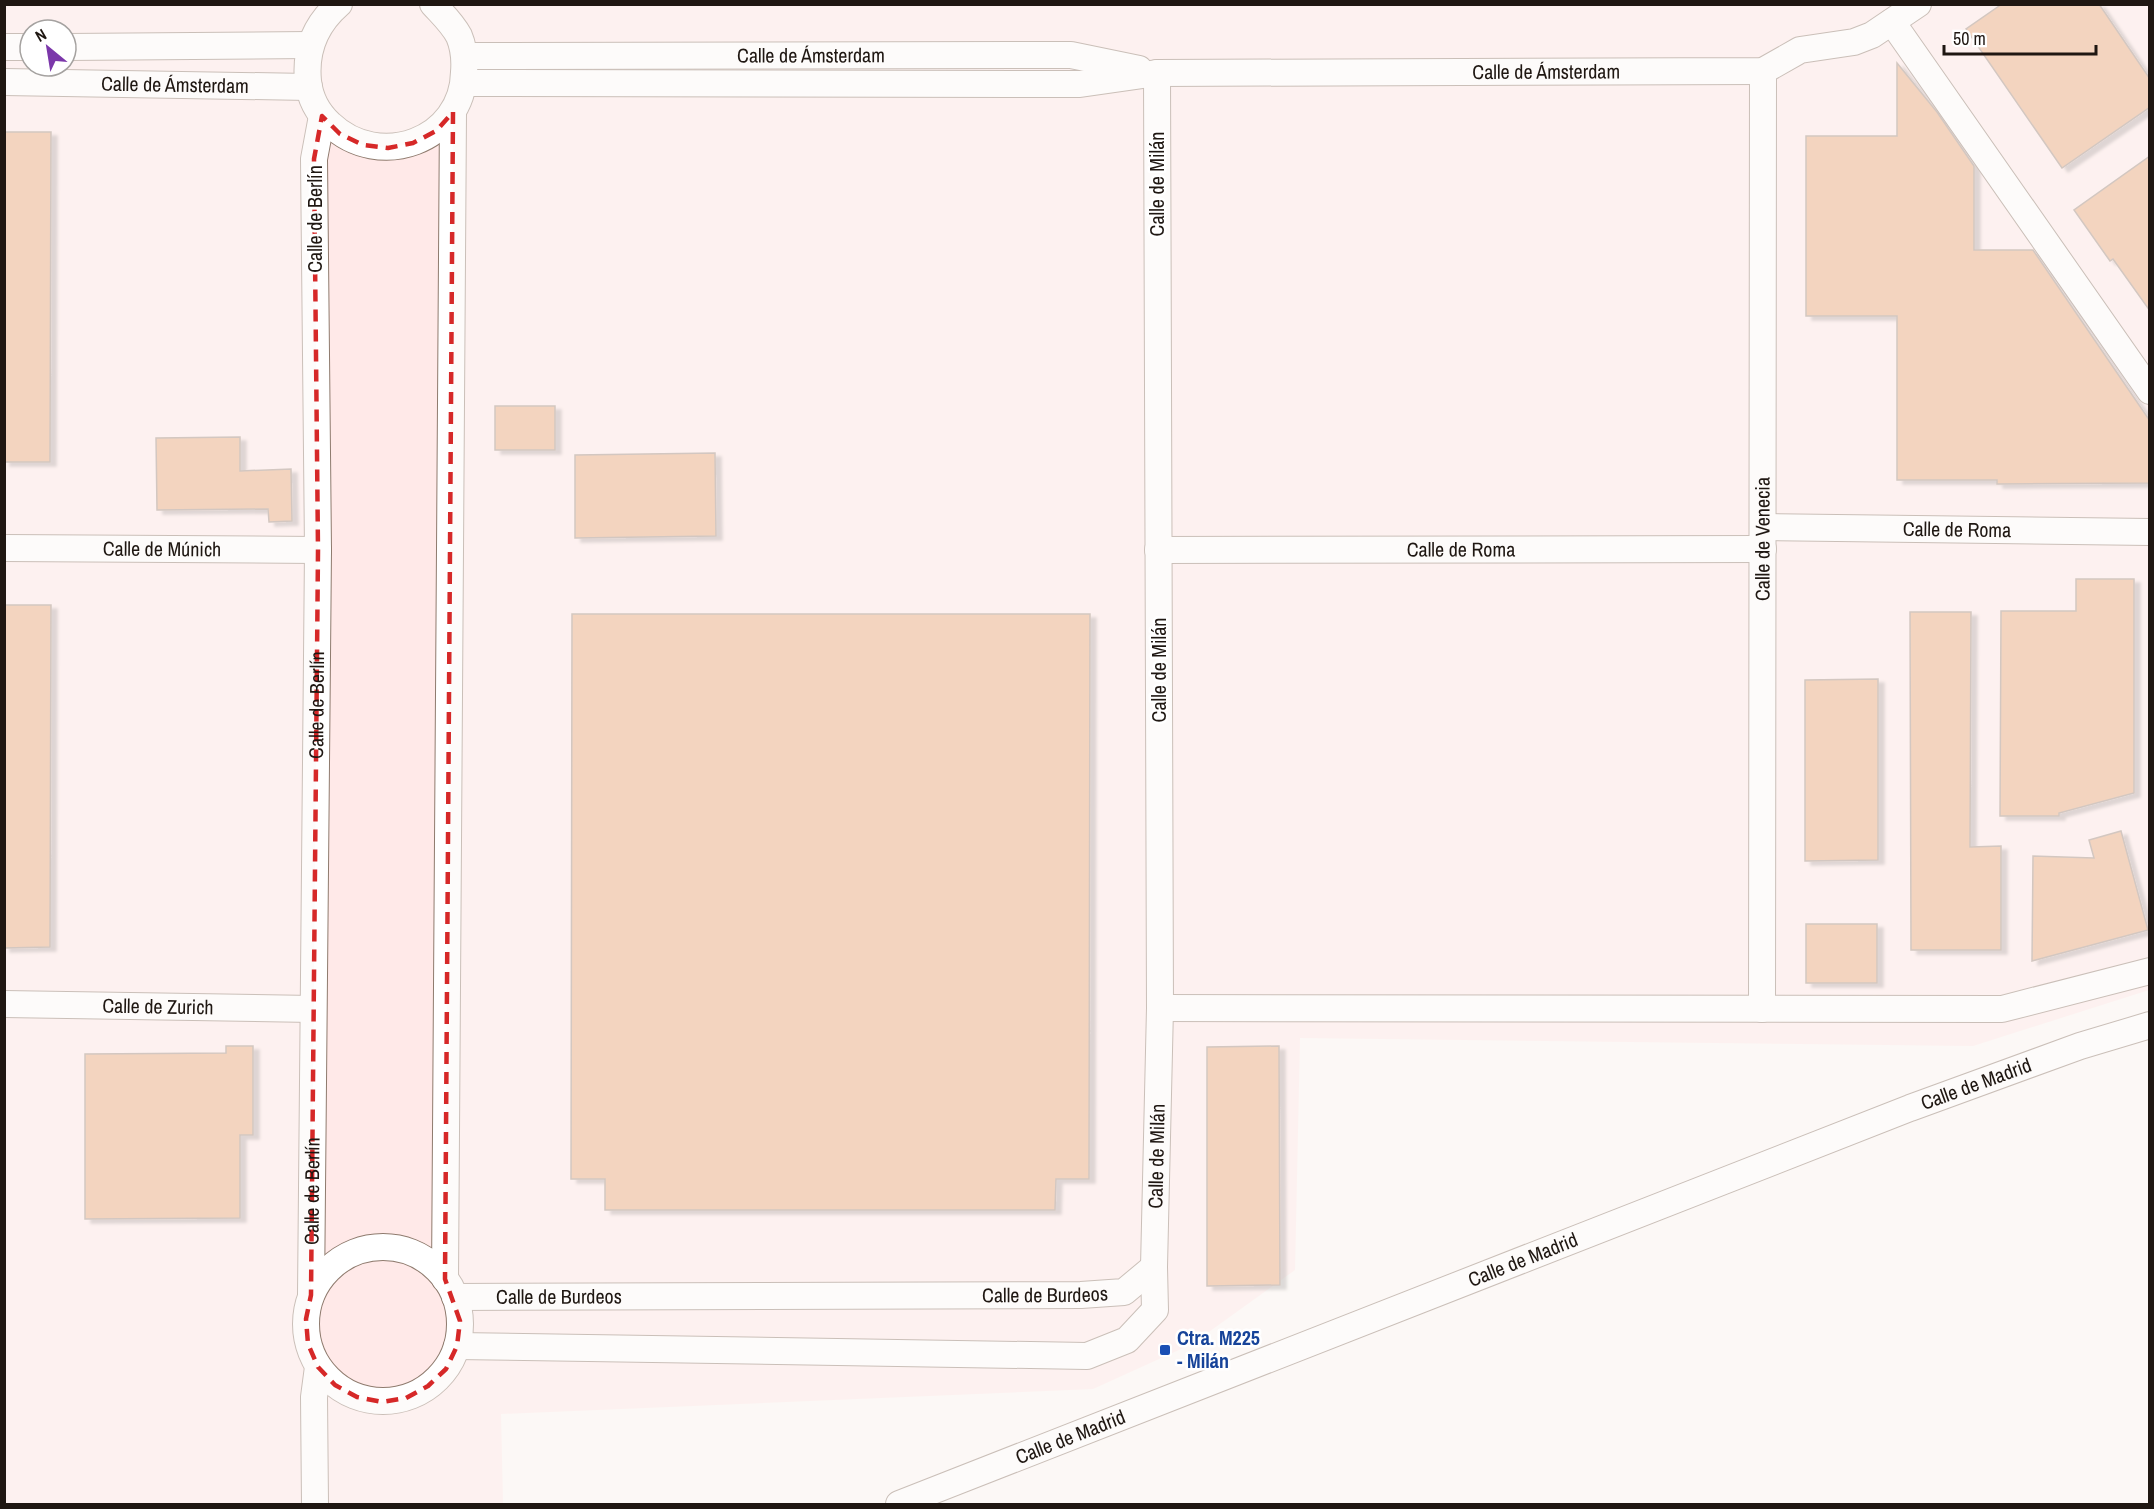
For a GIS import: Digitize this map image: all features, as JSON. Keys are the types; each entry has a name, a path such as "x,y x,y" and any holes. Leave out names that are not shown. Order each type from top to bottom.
{"street":[{"path":"339,4 316,24 306,66 309,87 322,117 340,134 363,145 388,148 413,143 436,131 453,112"},
{"path":"433,4 452,14 465,56 464,83 453,112 450,1288 460,1321 457,1346 446,1369 428,1386 406,1398 381,1401 357,1397 335,1385 318,1366 308,1344 306,1319 312,1295 324,1275 341,1259 363,1250 386,1247 409,1251 429,1262 450,1288"},
{"path":"1763,71 1785,57 1800,51 1854,42 1872,35 1918,4"},
{"path":"1892,22 2150,390"},
{"name":"Calle de Ámsterdam","path":"78,46 316,24"},
{"name":"Calle de Ámsterdam","path":"465,56 1071,55 1157,73"},
{"name":"Calle de Ámsterdam","path":"464,83 1080,84 1157,73 1763,71"},
{"name":"Calle de Venecia","path":"1762,1009 1763,71"},
{"name":"Calle de Milán","path":"1154,1267 1160,1008 1157,73"},
{"name":"Calle de Ámsterdam","path":"4,82 309,87"},
{"name":"Calle de Berlín","path":"312,1295 318,550 314,159 322,117"},
{"name":"Calle de Roma","path":"1158,550 2150,532"},
{"name":"Calle de Múnich","path":"4,548 318,550"},
{"path":"1160,1008 2002,1009 2150,971"},
{"name":"Calle de Zurich","path":"4,1004 314,1009"},
{"name":"Calle de Madrid","path":"899,1504 1878,1120 2080,1046 2150,1024"},
{"path":"457,1346 1087,1356 1127,1340 1155,1310 1154,1267"},
{"name":"Calle de Burdeos","path":"450,1288 1081,1295 1124,1292 1154,1267"},
{"path":"315,1504 314,1397 318,1366"}],"highlighted area":[{"path":"453,112 445,1279 460,1321 457,1346 446,1369 428,1386 406,1398 382,1402 357,1397 335,1385 318,1367 308,1344 306,1319 311,1295 318,550 314,159 322,116 340,134 363,145 388,148 413,143 436,131"}],"shaded area":[{"path":"5,5 2149,5 2149,990 1973,1046 1300,1038 1295,1270 1192,1344 1093,1389 501,1414 503,1504 5,1504"}],"building":[{"path":"2002,4 2099,4 2150,79 2150,107 2062,168 1966,29"},
{"path":"1897,63 1937,112 1974,166 1974,250 2033,250 2150,421 2150,483 1997,484 1997,480 1897,480 1897,316 1806,316 1806,136 1897,136"},
{"path":"4,132 51,132 50,462 4,462"},
{"path":"2150,156 2150,311 2113,259 2110,261 2074,210"},
{"path":"495,406 555,406 555,450 495,450"},
{"path":"240,437 240,471 291,469 292,521 269,522 268,509 157,510 156,438"},
{"path":"715,453 716,536 575,538 575,455"},
{"path":"2076,579 2134,579 2134,793 2059,813 2059,816 2000,816 2001,611 2076,611"},
{"path":"4,605 51,605 50,947 4,948"},
{"path":"1910,612 1971,612 1970,847 2001,846 2001,950 1911,950"},
{"path":"572,614 1090,614 1089,1179 1056,1179 1055,1210 605,1210 605,1179 571,1179"},
{"path":"1878,679 1878,860 1805,861 1805,680"},
{"path":"2121,831 2148,930 2032,961 2033,856 2094,858 2089,840"},
{"path":"1806,924 1877,924 1877,983 1806,983"},
{"path":"226,1046 253,1046 253,1135 240,1135 240,1218 85,1219 85,1054 226,1053"},
{"path":"1279,1046 1280,1285 1207,1286 1207,1047"}],"place":[{"name":"Ctra. M225 - Milán","path":"1165,1350"}]}
